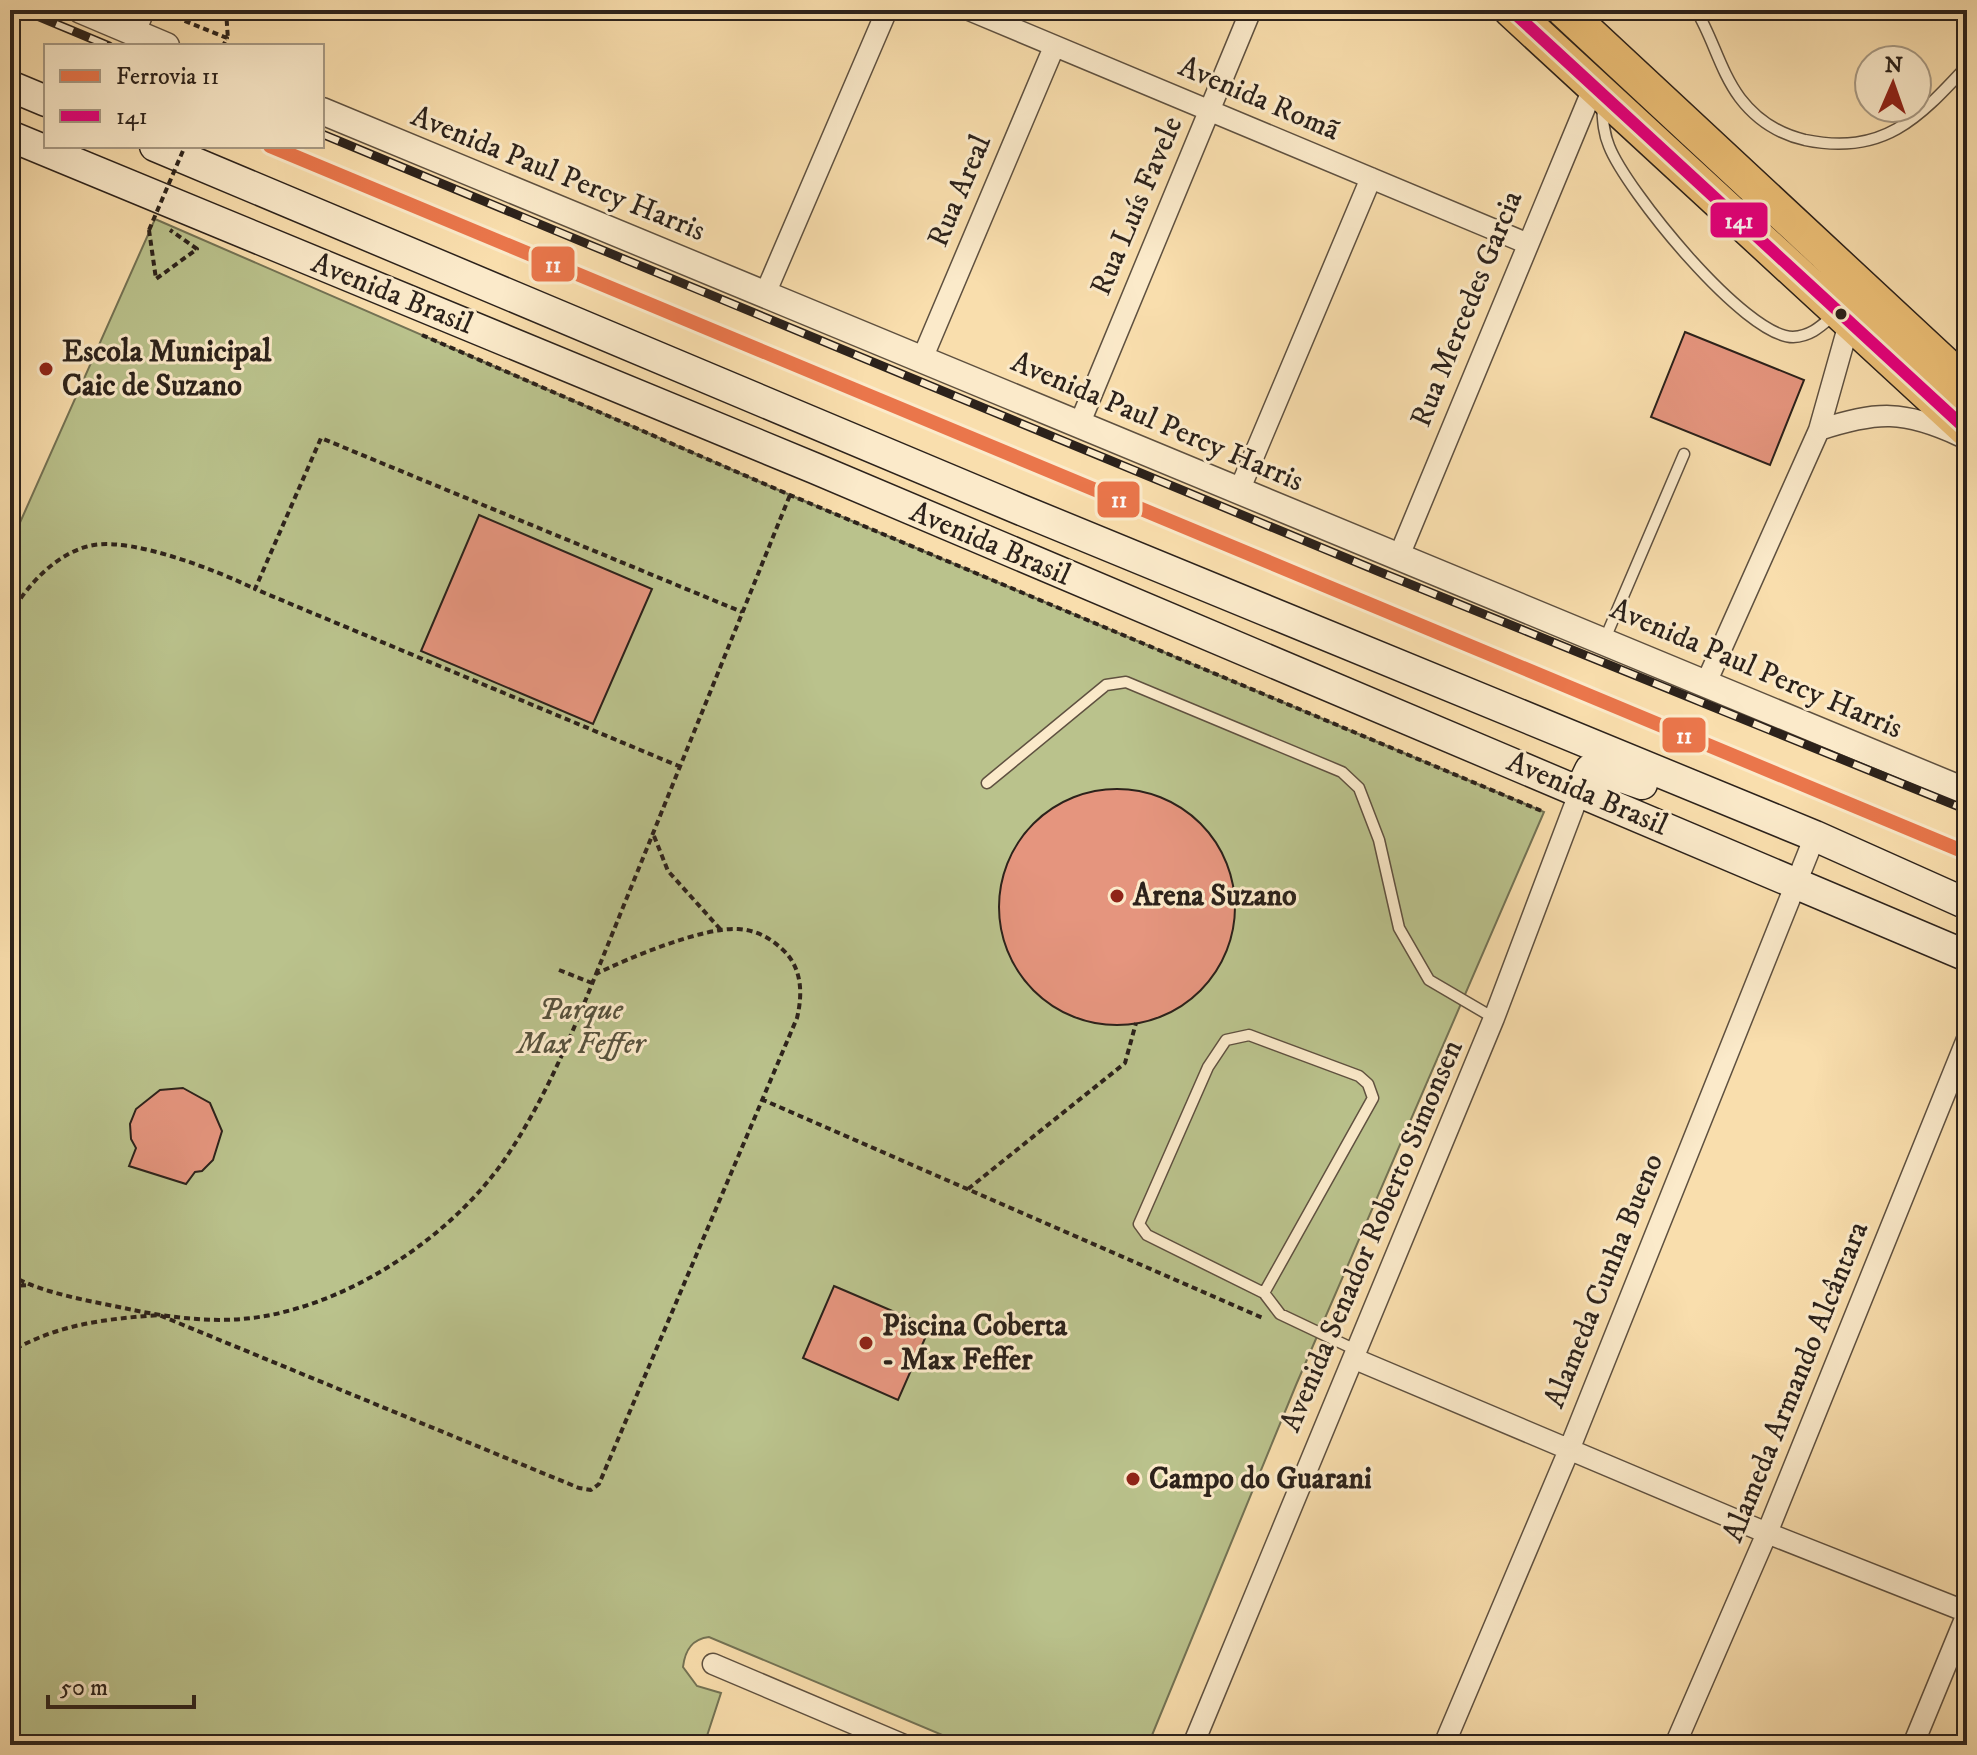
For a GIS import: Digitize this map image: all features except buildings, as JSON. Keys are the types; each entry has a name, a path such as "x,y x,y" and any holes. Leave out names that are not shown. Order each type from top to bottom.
{"highway":[{"path":"1511,10 1967,430"},
{"path":"1580,19 1967,385"}],"main road":[{"path":"10,86 44,100"},
{"name":"Avenida Brasil","path":"10,136 1798,882 1967,956"},
{"name":"Avenida Brasil","path":"160,148 1019,509 1815,836 1891,873 1967,904"},
{"path":"295,253 300,230 296,207"},
{"path":"941,524 965,524 972,519 975,503 967,487"},
{"path":"997,547 987,529 988,521 1000,510 1019,509"},
{"path":"1580,791 1590,770 1599,769 1642,785 1679,781"}],"street":[{"path":"81,10 140,21 164,44"},
{"path":"765,294 887,10"},
{"name":"Avenida Romã","path":"969,10 1526,243"},
{"name":"Rua Luís Favele","path":"1079,425 1251,10"},
{"name":"Rua Areal","path":"922,359 1054,47"},
{"name":"Rua Mercedes Garcia","path":"1399,556 1526,243 1598,90"},
{"name":"Avenida Paul Percy Harris","path":"324,112 1967,792"},
{"path":"1239,491 1371,178"},
{"path":"1706,683 1819,430 1845,315"},
{"path":"1819,430 1869,415 1898,414 1928,421 1967,439"},
{"name":"Avenida Senador Roberto Simonsen","path":"1193,1745 1494,1018 1580,791"},
{"name":"Alameda Cunha Bueno","path":"1444,1745 1569,1450 1815,836"},
{"name":"Alameda Armando Alcântara","path":"1675,1745 1767,1533 1967,1039"},
{"path":"1356,1355 1569,1450 1967,1613 1913,1745"},
{"path":"713,1664 904,1745"}],"lane":[{"path":"1696,10 1729,81 1755,115 1791,137 1823,144 1868,143 1887,135 1913,119 1967,66"},
{"path":"1598,90 1609,148 1682,251 1747,314 1777,334 1793,337 1813,333 1845,315"},
{"path":"1604,641 1684,454"},
{"path":"987,783 1106,685 1126,682 1342,772 1359,788 1379,840 1399,928 1429,980 1494,1018"},
{"path":"1264,1293 1373,1098 1368,1084 1359,1076 1249,1035 1226,1040 1208,1067 1139,1224 1147,1235 1264,1293 1280,1314 1356,1355"}],"path":[{"path":"192,10 180,19 227,38 225,44"},
{"path":"225,44 230,34 226,10"},
{"path":"155,219 197,249 156,279 149,230 184,148"},
{"path":"170,225 184,231"},
{"path":"415,332 790,495 1544,812"},
{"path":"255,589 321,438 742,612"},
{"path":"10,1352 61,1327 104,1319 159,1315 242,1319 285,1311 326,1297 404,1258 467,1205 504,1160 541,1097 596,974 790,495"},
{"path":"10,615 42,573 70,553 94,545 127,546 218,571 681,767"},
{"path":"654,833 668,871 721,930"},
{"path":"10,1275 35,1285 159,1315 579,1488 591,1490 599,1484 797,1018 800,985 791,960 774,942 752,931 721,930 666,946 596,974"},
{"path":"559,970 592,983"},
{"path":"968,1189 1125,1063 1136,1023"},
{"path":"761,1099 1269,1321"},
{"path":"10,1286 35,1285"}],"green space":[{"name":"Parque Max Feffer","path":"155,219 790,495 1544,812 1296,1385 1148,1745 966,1745 709,1637 690,1646 683,1667 697,1686 721,1693 704,1745 10,1745 10,545"}],"railway":[{"path":"23,10 104,44"},
{"path":"324,135 1380,572 1967,810"}],"rail line":[{"name":"11","path":"275,148 1967,853"}],"transit line":[{"name":"141","path":"1511,10 1967,430"}],"place":[{"name":"Escola Municipal Caic de Suzano","path":"46,369"},
{"name":"Arena Suzano","path":"1117,896"},
{"name":"Piscina Coberta - Max Feffer","path":"866,1343"},
{"name":"Campo do Guarani","path":"1133,1479"}]}
